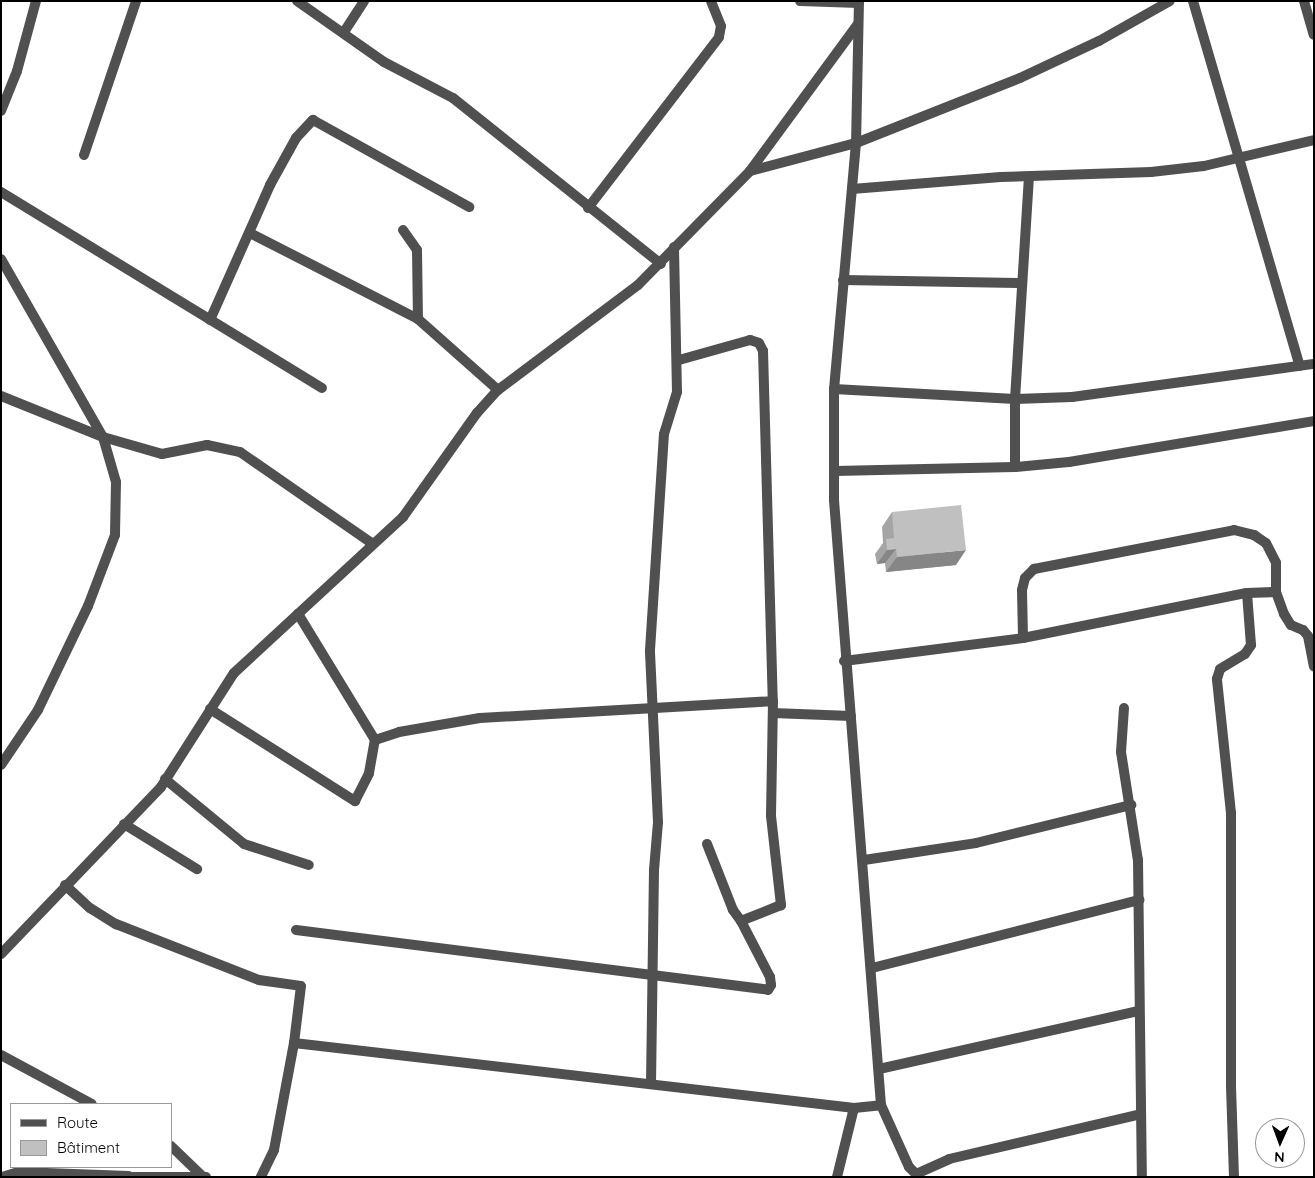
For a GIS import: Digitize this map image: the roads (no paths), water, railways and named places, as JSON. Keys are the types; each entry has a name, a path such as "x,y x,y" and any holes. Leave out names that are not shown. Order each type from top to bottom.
{"street":[{"path":"1,111 17,71 36,1"},
{"path":"84,155 136,1"},
{"path":"297,1 344,32 384,62 453,98 588,208 661,264"},
{"path":"344,32 364,1"},
{"path":"588,208 719,37 721,26 712,1"},
{"path":"800,1 859,2 856,143 842,280 834,389 835,471 844,661 864,860 881,1106 909,1167 918,1175 949,1159 1141,1114"},
{"path":"750,171 856,143 1020,78 1099,40 1170,1"},
{"path":"1194,1 1241,157 1300,366"},
{"path":"1304,1 1314,35"},
{"path":"1,954 165,780 234,673 403,517 476,413 498,390 610,307 661,264 674,247 750,171 858,24"},
{"path":"210,320 270,185 296,138 313,120 469,207"},
{"path":"852,190 1029,177 1151,172 1204,166 1314,140"},
{"path":"1015,467 1015,399 1029,177"},
{"path":"1,192 322,388"},
{"path":"404,230 417,250 418,318"},
{"path":"250,233 418,318 498,390"},
{"path":"651,1084 655,975 654,870 658,822 650,650 656,526 664,434 675,405 679,360 674,247"},
{"path":"1,259 103,437 116,482 115,535 88,606 38,710 1,765"},
{"path":"842,280 1022,283"},
{"path":"679,360 750,340 758,342 763,351 773,700 771,816 781,905 742,921"},
{"path":"834,389 1015,399 1072,397 1314,364"},
{"path":"1,396 103,437 162,454 207,445 240,452 374,544"},
{"path":"835,471 1015,467 1121,455 1314,421"},
{"path":"1023,638 1022,590 1025,578 1034,570 1234,530 1254,535 1266,543 1276,563 1276,592 1286,620 1308,636 1314,666"},
{"path":"844,661 1023,638 1246,594 1276,592"},
{"path":"1234,1177 1230,1086 1231,813 1217,679 1220,669 1245,654 1251,645 1246,594"},
{"path":"210,709 355,801 369,773 375,740 298,614"},
{"path":"375,740 399,732 480,718 773,700"},
{"path":"1124,708 1121,752 1131,805 1138,900 1142,1177"},
{"path":"773,713 851,716"},
{"path":"165,780 244,844 309,865"},
{"path":"864,860 976,842 1131,805"},
{"path":"124,824 197,869"},
{"path":"296,930 768,990 771,985 770,977 742,921 733,910 707,844"},
{"path":"64,885 90,908 116,924 258,980 301,986 294,1042 274,1150 261,1177"},
{"path":"872,968 1138,900"},
{"path":"879,1069 1139,1011"},
{"path":"294,1042 854,1108 881,1106"},
{"path":"1,1055 90,1103"},
{"path":"837,1177 854,1108"},
{"path":"172,1147 203,1176"},
{"path":"2,1177 18,1172 127,1176 203,1176"}]}
